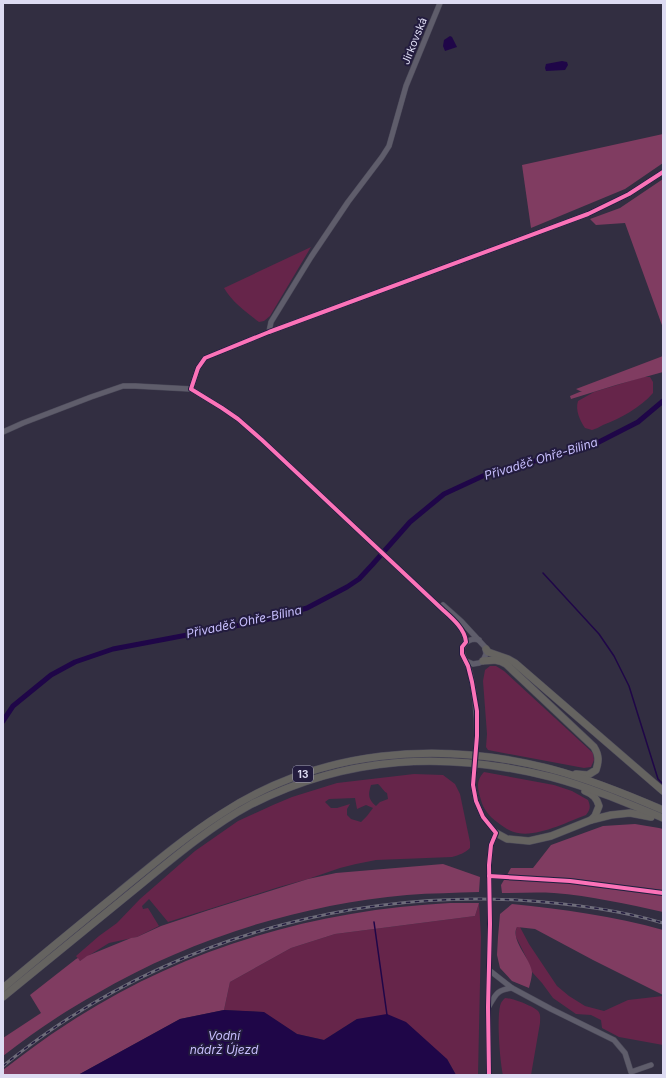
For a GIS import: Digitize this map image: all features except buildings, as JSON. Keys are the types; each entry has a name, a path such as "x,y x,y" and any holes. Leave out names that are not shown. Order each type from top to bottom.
{"highway":[{"path":"486,650 515,663 663,791"},
{"path":"479,662 496,660 506,664 598,752 599,760 596,770 588,775 552,773"},
{"name":"13","path":"3,988 176,846 222,813 246,799 278,784 306,773 342,762 404,754 436,753 468,755 521,762 552,773 663,819"},
{"name":"13","path":"3,997 180,852 227,819 273,794 307,781 343,770 404,761 435,760 465,762 552,773 595,783 663,810"},
{"path":"552,773 588,792 598,800 599,806 595,816 591,820"},
{"path":"496,833 507,839 529,841 551,836 591,820 610,815 630,813 663,819"}],"street":[{"name":"Jirkovská","path":"269,332 271,322 311,257 348,202 378,163 388,146 406,86 440,3"},
{"path":"191,390 198,368 206,358 269,332 588,214 629,194 663,172"},
{"path":"3,432 23,423 123,386 191,390 238,419 286,462 456,622 466,638 462,651 472,682 477,712 477,736 473,785 476,801 483,817 496,833 491,845 489,876 489,1075"},
{"path":"414,582 461,621 484,644 486,650 485,657 473,669 472,682"},
{"path":"466,642 471,640 479,640"},
{"path":"466,661 471,663 479,662"},
{"path":"489,876 570,881 663,892"},
{"path":"489,970 512,988 614,1040 625,1053 631,1072 652,1065"},
{"path":"488,1007 497,993 504,989 512,988"}],"shaded area":[{"path":"663,134 663,163 625,189 531,228 522,165"},
{"path":"663,179 663,328 625,223 596,225 590,219 620,208"},
{"path":"311,247 270,316 264,321 259,322 245,311 231,298 224,288"},
{"path":"663,356 663,372 571,399 570,396 582,391 576,389"},
{"path":"643,377 650,377 653,382 653,393 648,398 623,416 596,429 592,430 585,428 578,415 578,401 594,392"},
{"path":"490,666 496,666 504,671 593,753 594,760 591,767 584,768 488,750 486,747 487,734 483,681 485,670"},
{"path":"484,772 554,785 572,791 588,800 590,805 589,810 586,815 543,831 526,834 513,832 494,820 483,807 478,782"},
{"path":"414,774 443,775 455,784 460,794 470,848 462,854 452,857 376,860 356,864 168,922 149,899 142,906 143,909 148,908 159,926 137,937 109,943 80,961 76,956 117,923 140,899 195,851 238,821 292,797 337,783","holes":["378,784 387,793 388,799 380,802 376,806 371,801 369,792 371,785","355,798 357,809 366,805 373,808 361,822 351,819 347,815 347,809 350,804 337,808 331,808 325,802 329,799"]},
{"path":"635,824 663,829 663,912 568,894 502,893 501,885 511,868 533,868 551,845 603,826"},
{"path":"443,864 480,877 479,892 416,894 366,900 326,907 285,916 207,941 132,974 84,1001 60,1015 3,1056 3,1038 41,1013 30,995 78,958 80,961 87,956 161,926 308,879 336,873"},
{"path":"450,903 479,903 475,916 335,934 291,948 230,982 224,1010 180,1019 78,1075 3,1075 3,1070 35,1046 67,1024 110,998 155,974 202,955 250,938 349,914 399,907"},
{"path":"479,903 481,937 478,1075 456,1075 447,1059 357,1019 324,1040 297,1034 263,1012 224,1010 230,982 291,948 335,934 475,916"},
{"path":"512,904 588,914 663,930 663,995 535,929 517,927 516,938 531,967 532,974 529,988 512,981 500,968 497,955 500,914"},
{"path":"517,927 520,927 529,944 557,986 585,1006 604,1011 628,1000 663,996 663,1045 619,1037 602,1028 601,1020 591,1015 576,1014 553,998 532,972 516,937"},
{"path":"505,998 527,1005 538,1011 540,1014 540,1023 531,1075 503,1075 500,1049 499,1017 501,1003"}],"water":[{"path":"450,36 457,47 445,51 443,46 444,40"},
{"path":"562,61 567,62 568,65 565,70 546,71 546,64"},
{"name":"Vodní nádrž Újezd","path":"224,1010 264,1012 297,1034 324,1040 357,1019 387,1014 406,1022 447,1059 456,1075 78,1075 180,1019"}],"waterway":[{"name":"Přivaděč Ohře-Bílina","path":"3,721 13,706 51,675 75,662 113,649 261,621 307,608 359,579 410,522 444,494 485,475 595,444 638,422 663,401"},
{"path":"543,573 599,634 614,656 629,686 658,779 663,784"},
{"path":"374,922 387,1015"}],"railway":[{"path":"3,1066 66,1020 117,990 170,964 225,942 282,925 340,912 399,903 458,899 517,900 591,907 663,923"}],"cycle path":[{"path":"489,1075 489,865 491,845 496,833 483,817 476,801 473,785 477,736 477,711 468,666 462,654 462,647 466,642 465,637 458,624 262,440 238,419 191,389 198,368 205,358 269,332 588,214 629,194 663,172"},
{"path":"489,876 570,881 663,893"}]}
